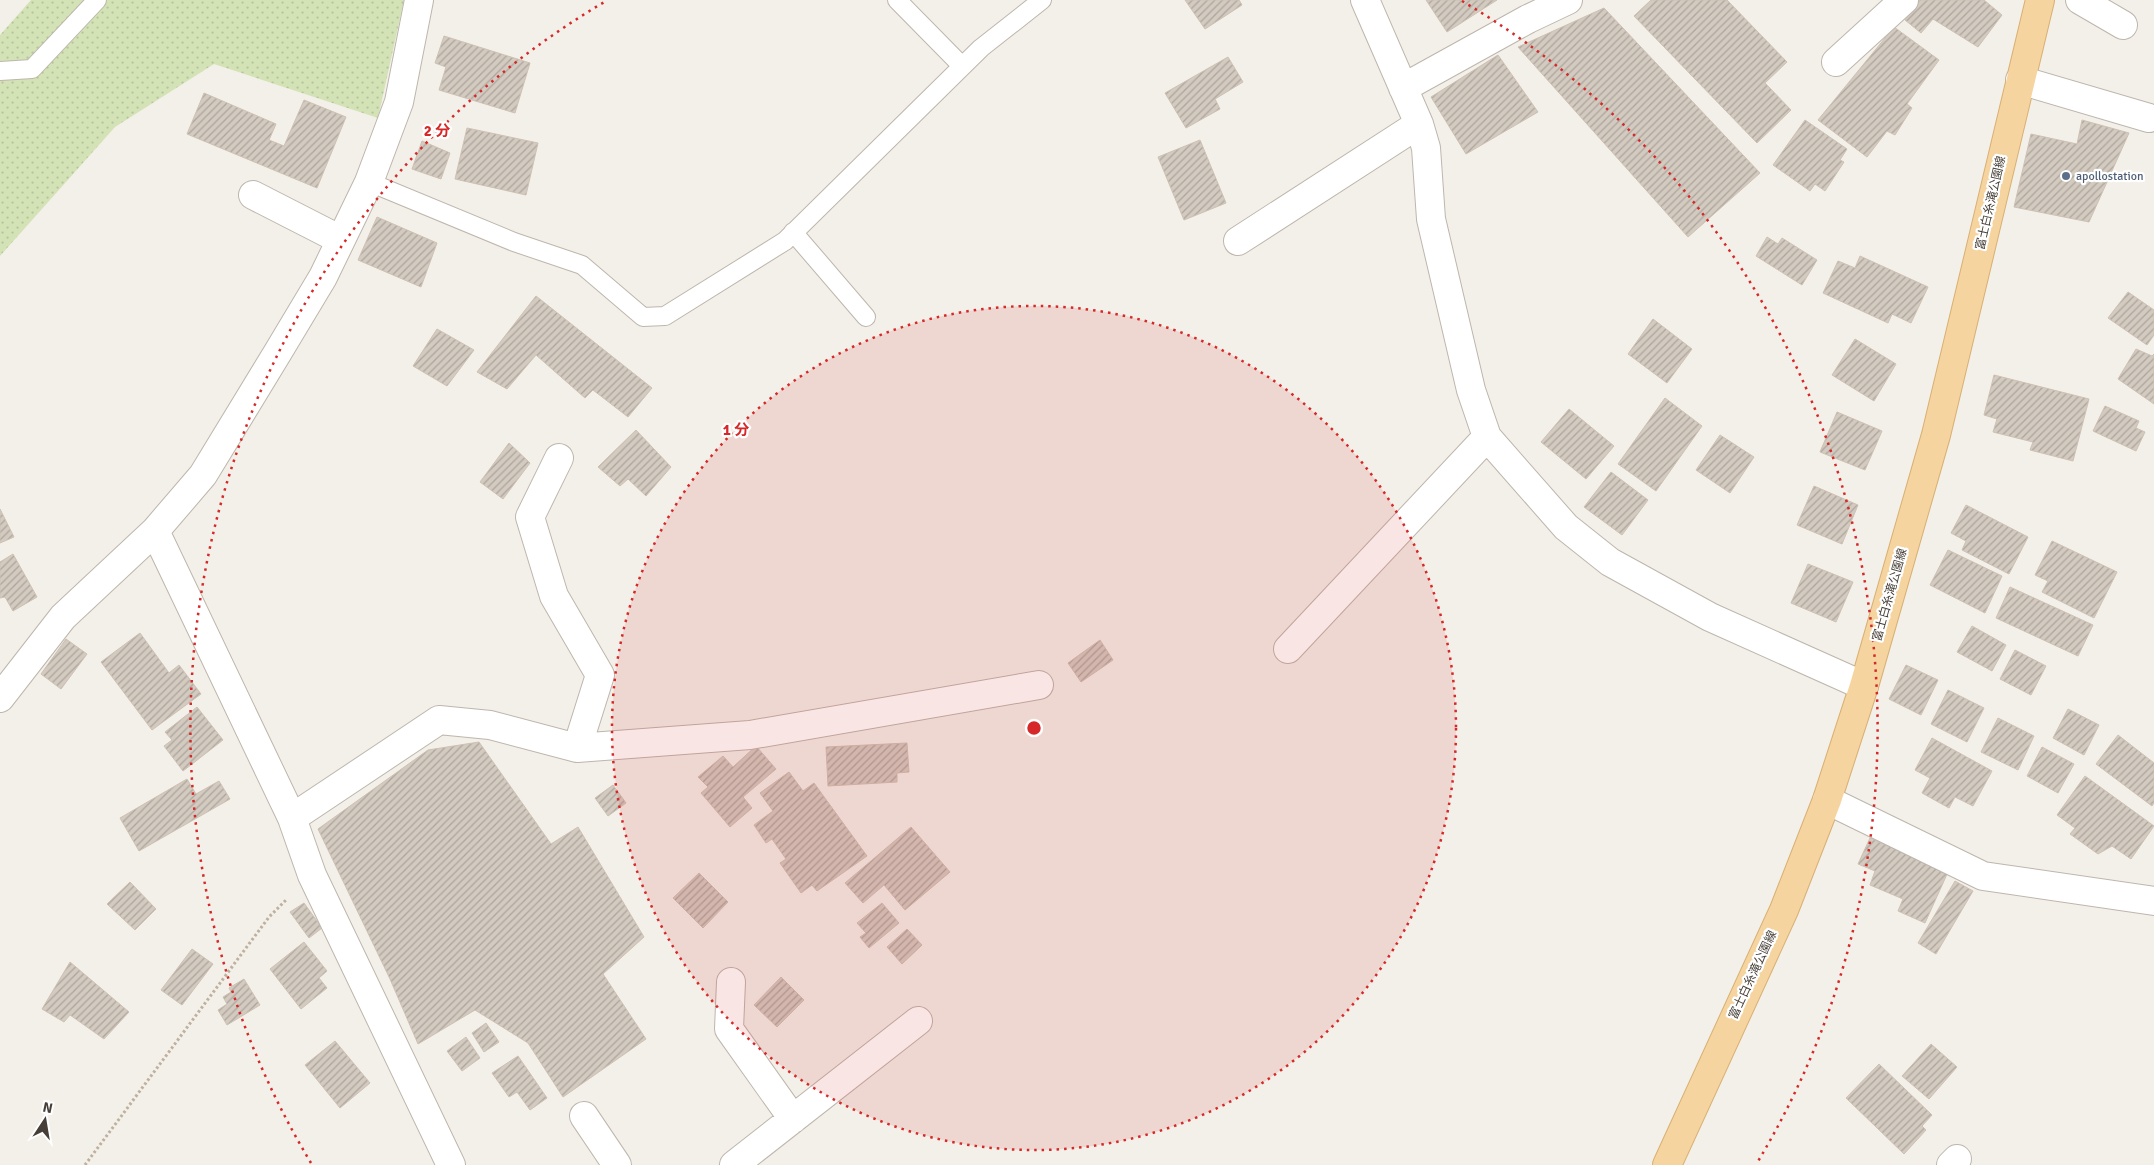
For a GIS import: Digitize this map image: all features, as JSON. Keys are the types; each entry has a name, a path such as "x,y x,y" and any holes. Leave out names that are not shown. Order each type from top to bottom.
{"main road":[{"name":"富士白糸滝公園線","path":"1667,1165 1784,910 1827,800 1864,686 1936,435 2040,0"}],"street":[{"path":"0,698 63,616 155,531 203,475 323,277 369,182 399,102 419,0"},
{"path":"1365,0 1419,124 1426,148 1431,219 1471,390 1487,437 1566,527 1610,562 1710,617 1864,686"},
{"path":"1403,88 1528,18 1568,0"},
{"path":"1836,62 1904,0"},
{"path":"2080,0 2124,26"},
{"path":"2020,80 2149,118"},
{"path":"1238,241 1419,124"},
{"path":"253,195 341,240"},
{"path":"1288,649 1487,437"},
{"path":"559,458 530,517 554,596 600,675 577,748"},
{"path":"155,531 292,818 312,875 451,1165"},
{"path":"292,818 439,720 490,724 577,748 750,735 1039,685"},
{"path":"1827,800 1983,876 2154,901"},
{"path":"731,982 729,1029 792,1119"},
{"path":"734,1165 918,1021"},
{"path":"584,1116 618,1165"}],"lane":[{"path":"0,71 32,69 97,0"},
{"path":"897,0 962,66"},
{"path":"369,182 514,242 582,265 643,317 664,316 785,241 962,66 1042,0"},
{"path":"793,232 866,317"}],"path":[{"path":"85,1165 269,917 312,875"}],"green space":[{"path":"31,0 404,0 378,118 214,64 115,127 0,256 0,35"}],"building":[{"path":"1185,0 1239,0 1242,5 1205,29"},
{"path":"1426,0 1497,0 1447,32"},
{"path":"1651,0 1727,0 1787,62 1765,83 1791,110 1757,143 1634,16"},
{"path":"1920,0 1984,0 2002,15 1978,47 1933,19 1921,33 1905,20"},
{"path":"1604,8 1760,173 1688,237 1518,47"},
{"path":"1894,27 1939,60 1907,104 1912,108 1895,135 1887,131 1867,157 1818,120"},
{"path":"444,36 530,63 515,113 439,90 446,67 435,63"},
{"path":"1498,55 1538,112 1466,154 1431,97"},
{"path":"1228,57 1243,82 1215,99 1220,109 1186,128 1165,93"},
{"path":"204,93 276,124 269,140 284,146 304,100 346,117 317,188 187,134"},
{"path":"1805,120 1847,149 1840,160 1844,162 1825,191 1815,184 1810,191 1773,165"},
{"name":"apollostation","path":"2082,120 2129,133 2089,222 2014,207 2031,134 2077,144"},
{"path":"467,128 538,143 526,195 455,179"},
{"path":"1200,140 1226,203 1184,220 1158,157"},
{"path":"422,141 450,153 441,179 412,169"},
{"path":"377,217 437,243 421,287 358,260"},
{"path":"1767,237 1778,244 1782,238 1817,260 1802,285 1756,256"},
{"path":"1860,256 1928,287 1911,323 1892,314 1888,323 1823,293 1838,261 1855,268"},
{"path":"2128,292 2154,310 2154,335 2147,345 2108,318"},
{"path":"536,296 652,388 628,417 593,390 585,398 536,355 507,389 477,372"},
{"path":"1653,319 1692,349 1667,383 1628,354"},
{"path":"437,329 474,350 447,386 413,366"},
{"path":"1855,339 1896,364 1874,401 1832,375"},
{"path":"2136,349 2152,356 2154,354 2154,404 2118,379"},
{"path":"1994,375 2089,399 2073,461 2030,450 2033,442 1993,432 1997,419 1984,415"},
{"path":"1665,398 1702,426 1656,491 1618,464"},
{"path":"2105,406 2139,421 2136,428 2145,432 2136,451 2093,431"},
{"path":"1569,409 1614,446 1586,479 1541,442"},
{"path":"1837,412 1882,431 1865,470 1820,452"},
{"path":"636,430 671,467 646,496 628,479 620,486 598,467"},
{"path":"1720,435 1754,457 1730,493 1696,470"},
{"path":"509,443 530,463 503,499 480,482"},
{"path":"1611,472 1648,500 1622,535 1584,507"},
{"path":"1814,486 1858,505 1842,544 1797,525"},
{"path":"1966,505 2028,537 2009,574 1962,550 1966,541 1951,533"},
{"path":"0,509 14,537 0,543"},
{"path":"2052,541 2117,572 2094,618 2042,592 2048,581 2035,575"},
{"path":"1948,550 2002,576 1985,613 1930,585"},
{"path":"13,554 37,597 13,611 5,597 0,598 0,562"},
{"path":"1808,564 1853,582 1836,622 1791,603"},
{"path":"2010,587 2093,625 2078,656 1996,618"},
{"path":"1972,626 2006,645 1992,671 1957,652"},
{"path":"140,633 169,673 179,665 201,694 152,730 101,662"},
{"path":"66,639 87,654 61,689 41,674"},
{"path":"1100,640 1113,660 1081,682 1068,663"},
{"path":"2015,650 2046,666 2031,695 2000,679"},
{"path":"1906,665 1938,680 1921,715 1889,699"},
{"path":"1948,690 1984,708 1967,742 1931,724"},
{"path":"197,707 223,740 183,771 164,746 172,740 165,732"},
{"path":"2068,709 2099,725 2084,755 2053,738"},
{"path":"1998,718 2034,736 2018,770 1981,752"},
{"path":"2118,735 2154,763 2154,803 2152,806 2096,764"},
{"path":"1932,738 1992,771 1973,806 1955,797 1949,808 1922,793 1930,778 1915,770"},
{"path":"479,742 551,844 578,827 644,937 603,974 646,1039 563,1097 528,1043 475,1010 418,1044 390,979 318,829 428,750"},
{"path":"907,743 909,772 897,773 897,782 828,786 826,747"},
{"path":"756,746 776,769 743,797 752,808 730,827 701,793 708,787 698,777 723,756 733,767"},
{"path":"2042,747 2074,764 2058,793 2027,776"},
{"path":"789,772 803,791 814,783 867,856 817,891 812,885 801,893 780,863 786,859 772,839 766,843 754,825 773,811 760,793"},
{"path":"2085,776 2154,826 2131,859 2112,846 2098,854 2070,834 2075,828 2057,815"},
{"path":"187,779 196,794 219,781 230,799 139,851 120,818"},
{"path":"613,785 626,803 608,816 595,798"},
{"path":"911,827 950,872 905,910 884,885 863,903 845,883"},
{"path":"1870,838 1948,872 1925,923 1898,911 1903,899 1870,885 1875,871 1858,864"},
{"path":"699,873 728,902 703,928 673,898"},
{"path":"1955,881 1973,891 1936,954 1918,943"},
{"path":"130,882 156,909 135,930 107,904"},
{"path":"304,903 322,928 309,938 290,912"},
{"path":"882,903 899,923 869,948 860,937 866,933 857,923"},
{"path":"907,929 922,945 902,964 887,947"},
{"path":"304,942 327,971 319,978 327,988 301,1009 270,969"},
{"path":"192,949 213,964 182,1005 161,990"},
{"path":"70,962 129,1012 104,1039 70,1015 64,1022 42,1009"},
{"path":"781,977 804,1000 777,1027 754,1005"},
{"path":"244,979 260,1005 227,1025 218,1010 227,1004 223,997 231,992 229,988"},
{"path":"486,1023 499,1042 484,1052 472,1033"},
{"path":"466,1037 480,1058 462,1071 447,1051"},
{"path":"335,1041 370,1083 340,1108 305,1065"},
{"path":"1931,1044 1957,1067 1929,1099 1902,1076"},
{"path":"518,1056 547,1098 530,1110 517,1092 509,1097 492,1073"},
{"path":"1879,1064 1932,1115 1922,1126 1926,1130 1904,1154 1846,1098"}],"place":[{"name":"apollostation","path":"2066,176"}]}
